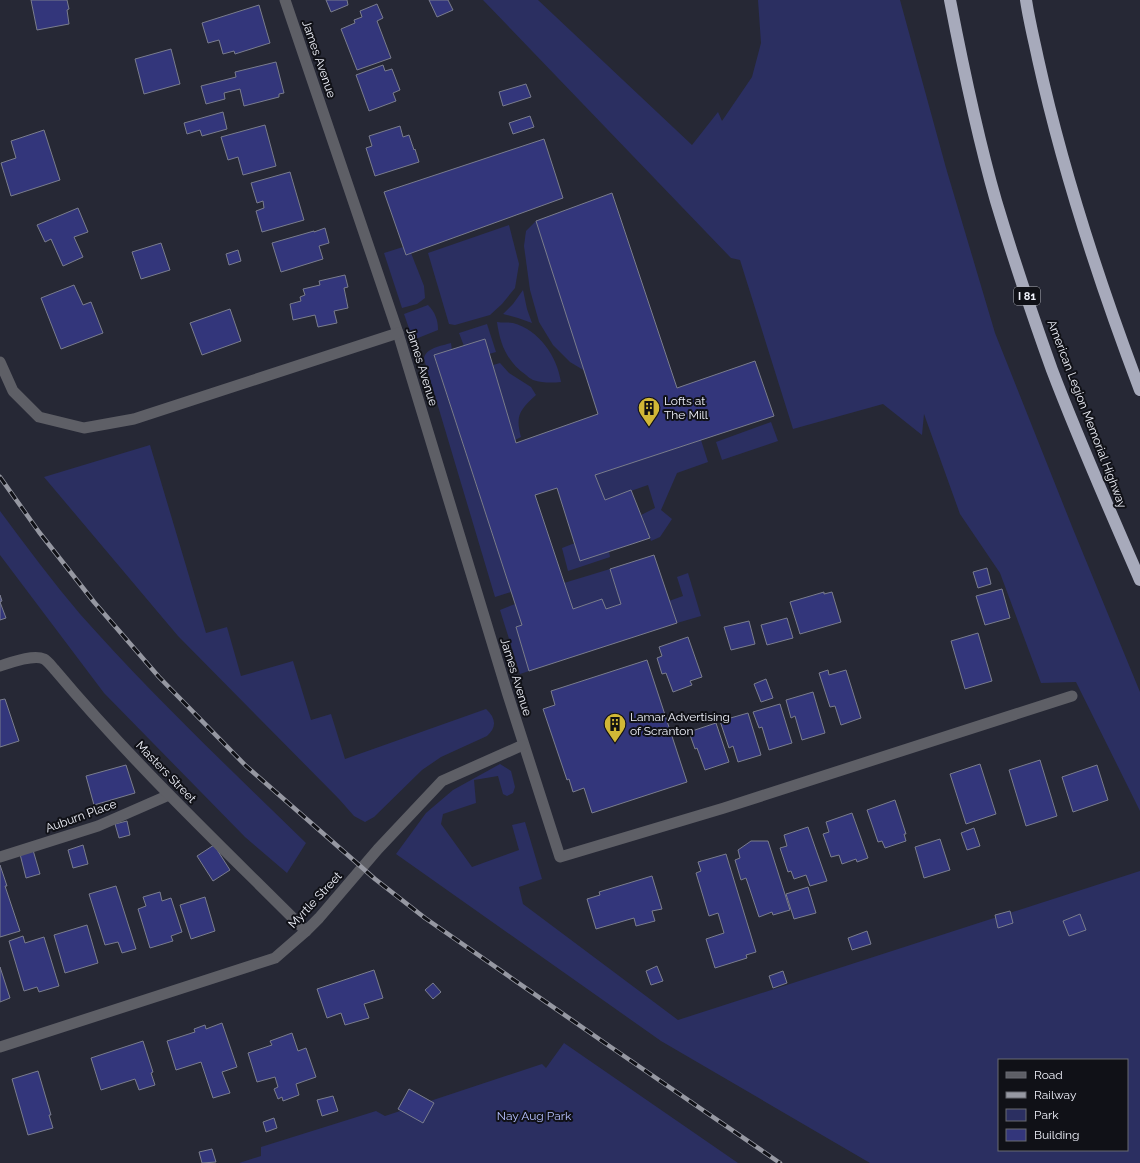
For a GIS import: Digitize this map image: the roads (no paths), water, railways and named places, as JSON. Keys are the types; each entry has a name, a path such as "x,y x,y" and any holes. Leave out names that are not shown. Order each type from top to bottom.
{"highway":[{"name":"American Legion Memorial Highway","path":"950,0 985,160 1024,289 1070,416 1140,580"},
{"path":"1026,0 1046,96 1069,182 1101,283 1140,390"}],"street":[{"name":"James Avenue","path":"285,0 398,333 523,745 560,857 724,808 1072,696"},
{"path":"0,362 13,392 39,417 84,428 134,419 398,333"},
{"name":"Masters Street","path":"0,666 18,660 32,658 44,659 169,795 306,932"},
{"name":"Myrtle Street","path":"0,1048 275,958 306,932 374,853 442,781 523,745"},
{"name":"Auburn Place","path":"0,857 98,826 169,795"}],"railway":[{"path":"0,477 39,532 94,602 159,677 246,766 375,879 425,918 780,1163"}],"place":[{"name":"Lofts at The Mill","path":"649,428"},
{"name":"Lamar Advertising of Scranton","path":"615,744"}],"park label":[{"name":"Nay Aug Park","path":"534,1116"}]}
